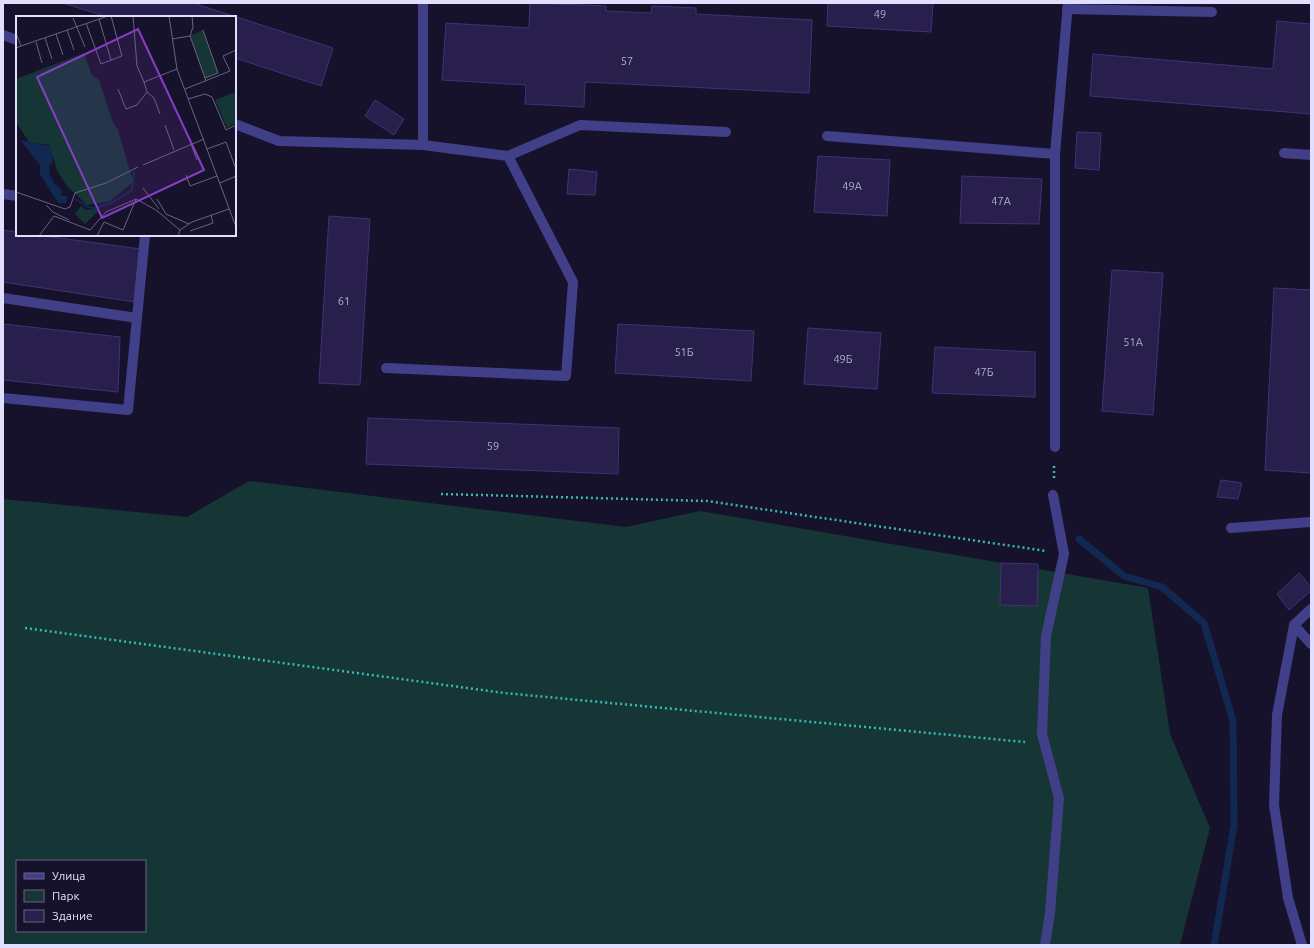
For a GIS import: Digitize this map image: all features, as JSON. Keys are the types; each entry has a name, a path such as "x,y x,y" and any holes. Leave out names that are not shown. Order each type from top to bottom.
{"street":[{"path":"423,3 423,145"},
{"path":"1055,447 1054,154 1067,6 1212,12"},
{"path":"3,35 16,40"},
{"path":"236,124 279,141 423,145 508,156 580,125 726,132"},
{"path":"827,136 1054,154"},
{"path":"1284,153 1311,155"},
{"path":"386,368 566,376 573,282 508,156"},
{"path":"3,194 16,196"},
{"path":"3,398 128,410 145,236"},
{"path":"3,298 137,318"},
{"path":"1045,945 1050,913 1059,798 1042,734 1046,636 1064,554 1053,495"},
{"path":"1231,528 1311,522"},
{"path":"1302,945 1288,898 1274,805 1277,715 1294,625 1311,609"},
{"path":"1294,625 1311,644"}],"path":[{"path":"1053,495 1055,447"},
{"path":"441,494 707,501 1064,554"},
{"path":"25,628 504,694 1045,744"}],"green space":[{"path":"249,481 626,527 700,511 1148,588 1170,734 1210,828 1180,945 3,945 3,499 187,517"}],"building":[{"path":"63,3 193,3 233,16 104,16"},
{"path":"530,3 606,6 606,11 651,13 652,6 696,8 696,14 812,20 809,93 585,82 584,107 525,104 526,85 442,80 446,23 529,28"},
{"path":"828,3 933,3 931,32 827,26"},
{"path":"236,17 333,48 321,86 236,58"},
{"path":"1277,21 1311,24 1311,114 1090,96 1093,54 1273,69"},
{"path":"375,100 404,119 394,135 365,116"},
{"path":"1077,132 1101,133 1099,170 1075,168"},
{"path":"818,156 890,160 887,216 814,212"},
{"path":"569,169 597,172 595,195 567,194"},
{"path":"962,176 1042,179 1039,224 960,223"},
{"path":"329,216 370,219 360,385 319,383"},
{"path":"3,230 16,232 16,236 44,236 141,249 135,302 3,282"},
{"path":"1112,270 1163,273 1153,415 1102,411"},
{"path":"1274,288 1311,290 1311,473 1265,470"},
{"path":"3,324 120,337 118,392 3,380"},
{"path":"618,324 754,331 751,381 615,373"},
{"path":"808,328 881,333 877,389 804,384"},
{"path":"935,347 1035,352 1035,397 932,393"},
{"path":"368,418 619,428 618,474 366,464"},
{"path":"1221,480 1242,483 1238,499 1217,497"},
{"path":"1001,563 1038,564 1037,606 1000,605"},
{"path":"1299,573 1311,587 1311,591 1289,610 1277,594"}],"waterway":[{"path":"1079,539 1124,576 1162,587 1204,623 1233,721 1234,825 1214,945"}]}
